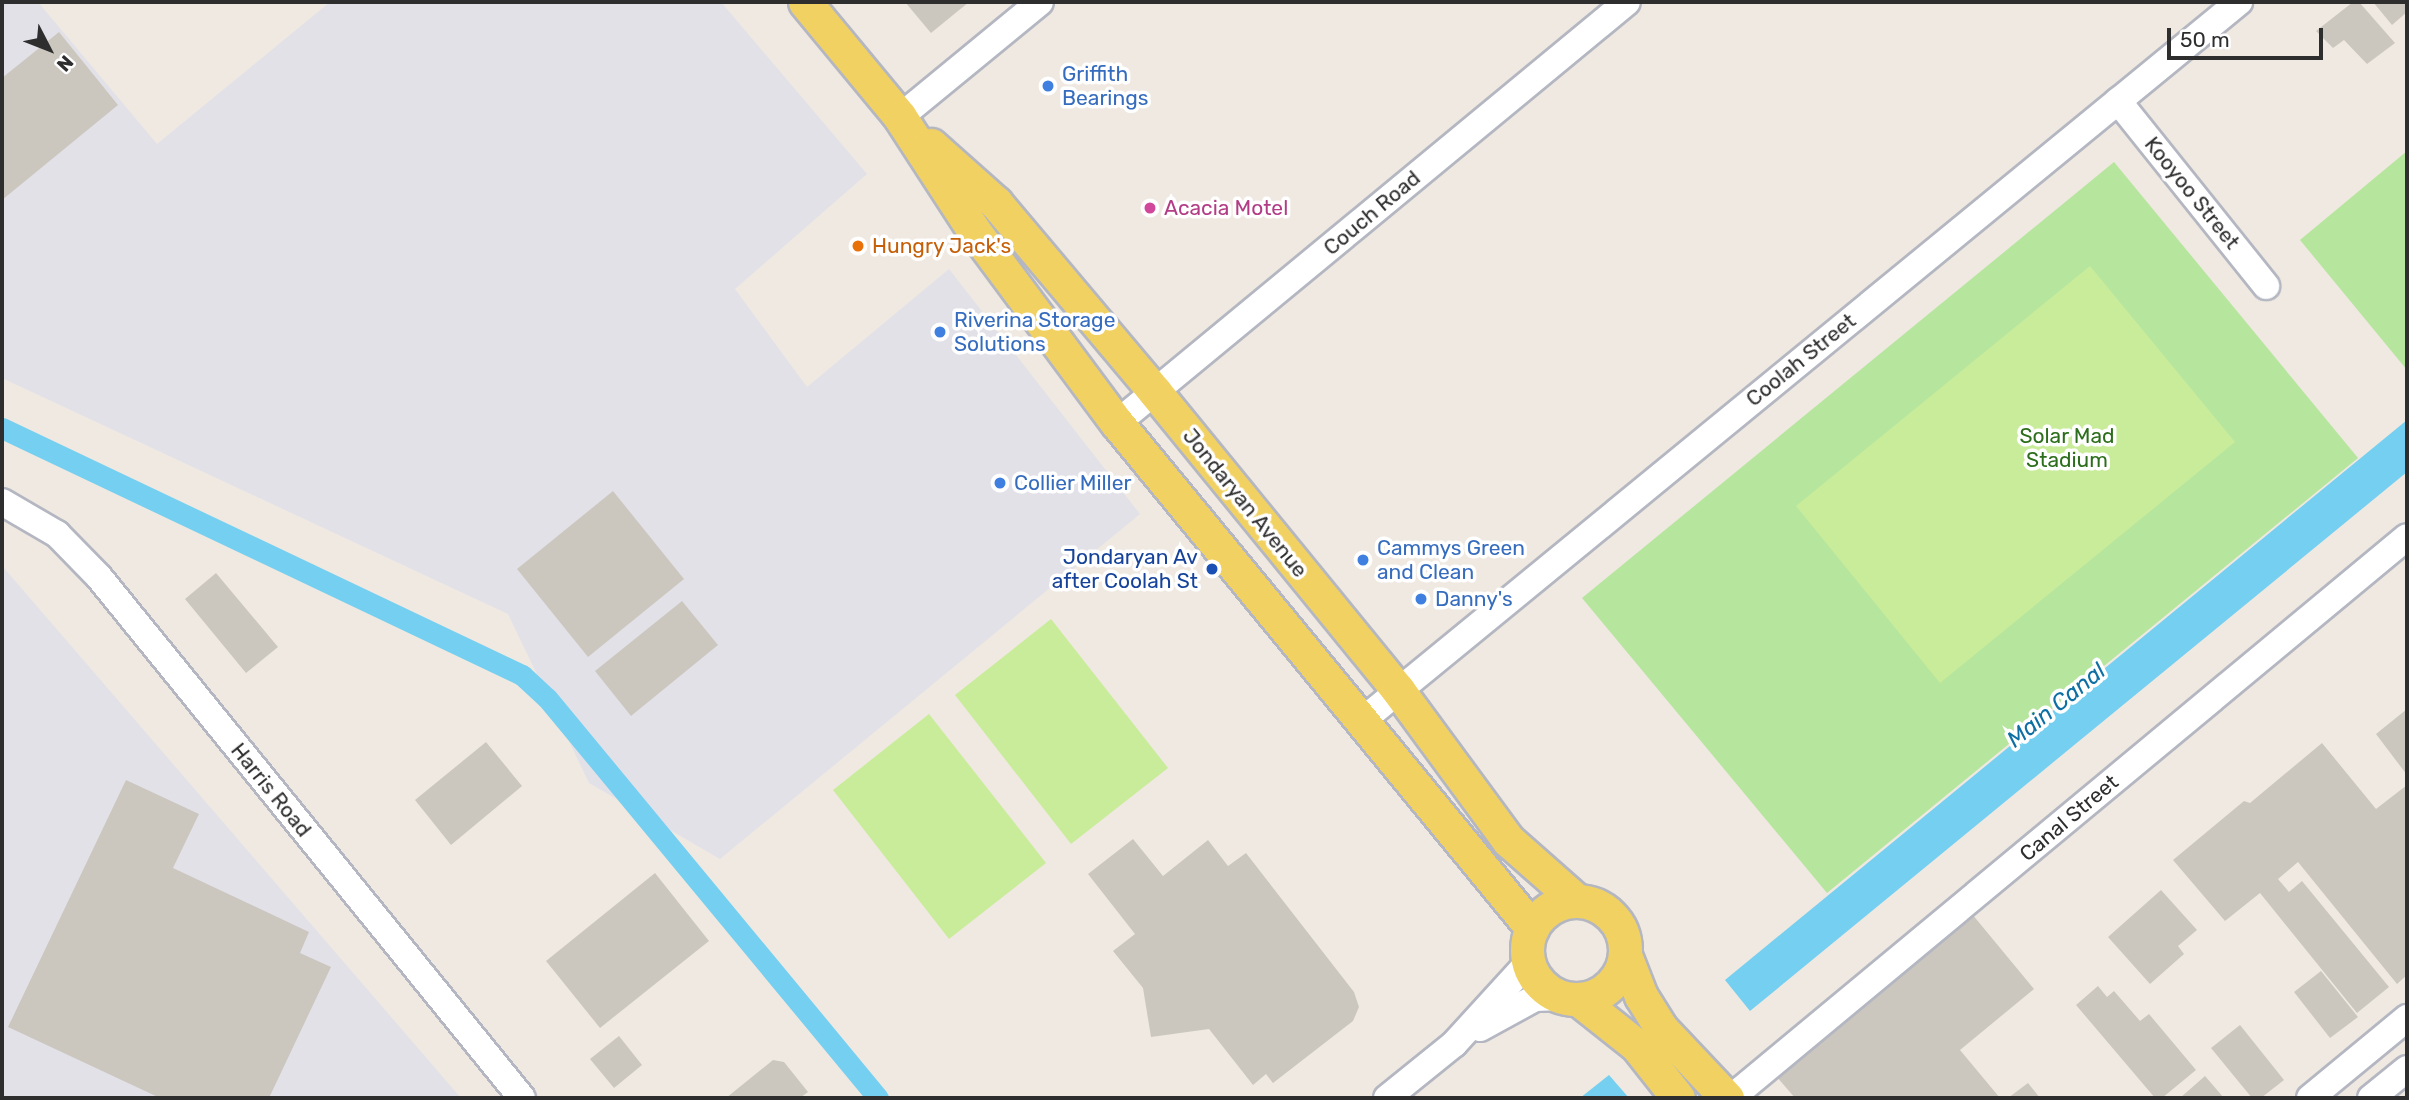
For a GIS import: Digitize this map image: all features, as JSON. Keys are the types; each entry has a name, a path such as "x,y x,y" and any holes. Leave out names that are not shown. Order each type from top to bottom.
{"main road":[{"name":"Jondaryan Avenue","path":"805,2 900,117 972,228 1117,423 1532,928"},
{"name":"Jondaryan Avenue","path":"900,117 996,203 1155,392 1398,690 1508,840 1576,900"},
{"path":"1675,1093 1649,1037 1640,996 1625,955 1624,939 1612,917 1592,903 1576,900 1550,908 1532,928 1528,963 1535,978 1649,1037 1697,1066 1729,1098"},
{"path":"1570,998 1604,990 1614,981 1625,955"}],"street":[{"path":"900,117 1040,2"},
{"name":"Couch Road","path":"1117,423 1628,2"},
{"name":"Coolah Street","path":"1363,720 2239,2"},
{"name":"Kooyoo Street","path":"2118,101 2266,286"},
{"name":"Harris Road","path":"2,502 57,534 99,577 522,1098"},
{"name":"Canal Street","path":"1729,1098 2407,537"},
{"path":"1387,1098 1454,1044 1528,963"},
{"path":"1454,1044 1535,998 1570,998"},
{"path":"2323,1094 2407,1018"},
{"path":"2371,1098 2407,1069"}],"shaded area":[{"path":"2,2 38,2 157,144 330,2 721,2 867,174 735,289 807,387 949,269 1140,514 720,859 589,783 508,614 2,378"},
{"path":"2,567 4,568 461,1098 2,1098"}],"green space":[{"path":"2407,151 2407,370 2300,240"},
{"name":"Solar Mad Stadium","path":"2114,162 2358,458 1827,893 1582,598"},
{"path":"2090,266 2235,442 1940,683 1796,506"},
{"path":"1051,619 1168,768 1071,844 955,695"},
{"path":"929,714 1046,863 949,939 833,790"}],"water":[{"name":"Main Canal","path":"2407,420 2407,472 1750,1011 1725,980"},
{"path":"1609,1075 1629,1098 1580,1098"}],"building":[{"path":"905,2 969,2 931,33"},
{"path":"2353,2 2359,2 2395,43 2367,64 2344,40 2333,48 2316,31"},
{"path":"2373,2 2407,2 2407,12 2392,25"},
{"path":"59,32 118,105 2,200 2,78"},
{"path":"613,491 684,579 588,657 517,569"},
{"path":"216,573 278,647 246,673 185,599"},
{"path":"682,601 718,645 631,716 595,671"},
{"path":"2407,709 2407,775 2376,734"},
{"path":"486,742 522,786 451,845 415,800"},
{"path":"2322,743 2376,809 2407,785 2407,975 2397,984 2298,862 2278,879 2289,892 2302,881 2389,987 2357,1013 2260,893 2225,921 2173,860 2244,801 2250,803"},
{"path":"126,780 199,814 173,868 309,932 300,953 331,967 269,1098 160,1098 8,1027"},
{"path":"1133,839 1163,876 1208,840 1228,866 1246,853 1354,992 1359,1007 1353,1021 1273,1083 1266,1074 1253,1085 1209,1029 1151,1037 1143,988 1113,951 1135,934 1088,874"},
{"path":"655,873 709,941 600,1028 546,961"},
{"path":"2161,890 2197,930 2178,946 2184,954 2150,984 2108,937"},
{"path":"1972,914 2034,989 1960,1050 2000,1098 1795,1098 1777,1077"},
{"path":"2321,971 2358,1017 2330,1038 2294,992"},
{"path":"2098,986 2107,997 2114,991 2140,1021 2149,1014 2196,1070 2162,1098 2155,1098 2076,1005"},
{"path":"2240,1025 2284,1080 2261,1098 2252,1098 2211,1048"},
{"path":"619,1036 642,1065 614,1088 590,1059"},
{"path":"773,1060 784,1062 808,1092 800,1098 726,1098"},
{"path":"2205,1076 2224,1098 2180,1098"},
{"path":"2028,1083 2040,1098 2008,1098"}],"waterway":[{"path":"2,428 522,675 547,698 878,1098"}],"place":[{"name":"Griffith Bearings","path":"1048,86"},
{"name":"Acacia Motel","path":"1150,208"},
{"name":"Hungry Jack's","path":"858,246"},
{"name":"Riverina Storage Solutions","path":"940,332"},
{"name":"Collier Miller","path":"1000,483"},
{"name":"Cammys Green and Clean","path":"1363,560"},
{"name":"Jondaryan Av after Coolah St","path":"1212,569"},
{"name":"Danny's","path":"1421,599"}]}
